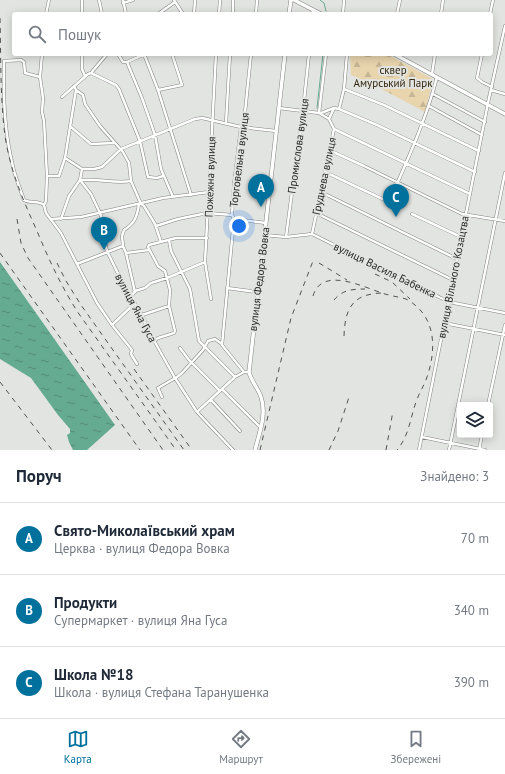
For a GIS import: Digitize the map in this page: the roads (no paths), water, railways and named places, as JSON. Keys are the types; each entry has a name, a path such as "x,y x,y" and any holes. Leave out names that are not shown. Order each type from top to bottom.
{"street":[{"path":"46,12 49,0"},
{"path":"82,0 82,12"},
{"path":"99,0 102,12"},
{"path":"126,12 123,2 133,0"},
{"path":"194,12 195,0"},
{"path":"219,12 220,0"},
{"path":"232,12 233,0"},
{"path":"256,12 257,0"},
{"path":"289,12 292,0 312,12"},
{"path":"343,12 344,0"},
{"path":"397,12 400,0"},
{"path":"441,12 443,0"},
{"path":"490,12 493,0"},
{"path":"161,12 175,1 182,12"},
{"name":"вулиця Вільного Козацтва","path":"419,450 505,26"},
{"path":"42,56 40,77 43,98 42,112 44,121 47,176 46,201 44,205 46,212 61,233 97,303 132,350 131,354 137,364"},
{"path":"82,56 82,69 85,76"},
{"path":"62,97 85,76 91,73 105,56"},
{"path":"119,56 123,62 127,62 140,56"},
{"path":"146,56 192,195"},
{"path":"158,90 182,85 173,56"},
{"name":"Пожежна вулиця","path":"211,299 205,262 209,212 216,56"},
{"path":"226,123 230,56"},
{"name":"Торговельна вулиця","path":"222,344 234,219 232,214 234,184 241,127 244,122 251,56"},
{"name":"вулиця Федора Вовка","path":"249,372 285,56"},
{"name":"Промислова вулиця","path":"286,237 303,110 308,56"},
{"path":"320,113 326,56"},
{"path":"339,109 344,89 347,56"},
{"path":"398,56 505,114"},
{"path":"432,74 435,56"},
{"path":"482,56 477,78 492,87"},
{"path":"40,77 25,73 24,62 21,60 4,61 6,122 12,163 24,200 27,202 38,202 44,205"},
{"path":"127,62 155,135 163,176 173,197"},
{"path":"91,73 116,85 119,89 140,141 148,177 157,178 163,176"},
{"path":"325,172 389,202 429,106 437,77"},
{"path":"74,86 76,90 83,95 85,104 100,126 121,149 129,163 132,181 140,204 137,216 132,225 124,230 122,236 123,246 135,292"},
{"path":"344,89 384,105 479,151"},
{"path":"47,176 59,176 65,158 76,90"},
{"path":"491,90 505,94"},
{"path":"433,94 485,122"},
{"path":"429,106 482,135"},
{"path":"278,108 320,113 329,119 334,108"},
{"path":"320,113 334,108 339,109 475,172"},
{"path":"65,158 82,170 102,167 121,149 195,119 202,118 241,127 276,131"},
{"name":"Груднева вулиця","path":"312,234 334,129 329,119"},
{"path":"71,127 91,144 115,143"},
{"path":"334,129 470,194"},
{"path":"329,150 462,214 505,221"},
{"path":"60,219 67,200 80,180 82,170"},
{"path":"449,450 505,173"},
{"path":"80,180 101,180 120,183 132,181"},
{"name":"вулиця Яна Гуса","path":"80,180 91,194 100,213 107,252 126,290 142,315 154,341 175,378 197,412 233,450"},
{"path":"51,219 81,217 173,197 209,192"},
{"path":"321,192 457,259"},
{"path":"140,204 144,206 156,226 161,242"},
{"path":"156,226 209,212 232,214"},
{"path":"316,213 453,280"},
{"path":"412,214 461,237"},
{"path":"234,219 266,223"},
{"path":"264,235 286,237 312,234"},
{"name":"вулиця Василя Бабенка","path":"312,234 449,302 505,313"},
{"path":"154,341 175,332 169,306 170,290 165,270 158,266 149,250 149,244 176,238 207,238"},
{"path":"169,240 171,251 190,289 199,341 235,377"},
{"path":"77,264 123,246"},
{"path":"126,253 149,250"},
{"path":"131,297 135,292 145,288 151,283 205,262"},
{"path":"227,288 257,292"},
{"path":"112,325 135,303"},
{"path":"142,315 169,306"},
{"path":"444,323 504,335"},
{"path":"489,402 505,325"},
{"path":"162,396 158,388 175,378 192,363 203,350 208,341 212,339 217,340 222,344 244,372"},
{"path":"180,348 192,363 261,428"},
{"path":"197,412 235,377 244,372 249,372 261,397 264,415 255,450"},
{"path":"211,400 240,431"},
{"path":"422,437 485,450"},
{"path":"479,449 481,438"}],"water":[{"path":"0,262 115,425 87,450 73,450 67,435 70,433 70,429 31,378 0,359"}],"waterway":[{"path":"320,0 324,3 326,11"},
{"path":"317,108 323,56"}],"railway":[{"path":"0,18 3,121 10,161 22,196 61,284 79,314 176,450"},
{"path":"17,219 21,243 28,258 163,450"},
{"path":"0,253 140,450"},
{"path":"260,450 291,318 313,261"},
{"path":"57,263 81,305 184,450"},
{"path":"319,263 347,280"},
{"path":"375,274 392,282 410,299"},
{"path":"313,296 318,287 325,282 334,280 345,281 406,299 416,306 428,323 432,333 433,344 430,366 426,380 416,402 407,433 397,450"},
{"path":"334,300 344,292 356,289 365,289"},
{"path":"344,336 346,318 352,305 363,296 382,293"},
{"path":"134,369 192,450"},
{"path":"0,382 52,450"},
{"path":"329,450 338,431 350,394"},
{"path":"386,450 393,411"}],"place":[{"name":"Свято-Миколаївський храм","path":"261,207"},
{"name":"Школа №18","path":"396,217"},
{"name":"Продукти","path":"104,250"}],"park label":[{"name":"сквер Амурський Парк","path":"393,76"}]}
